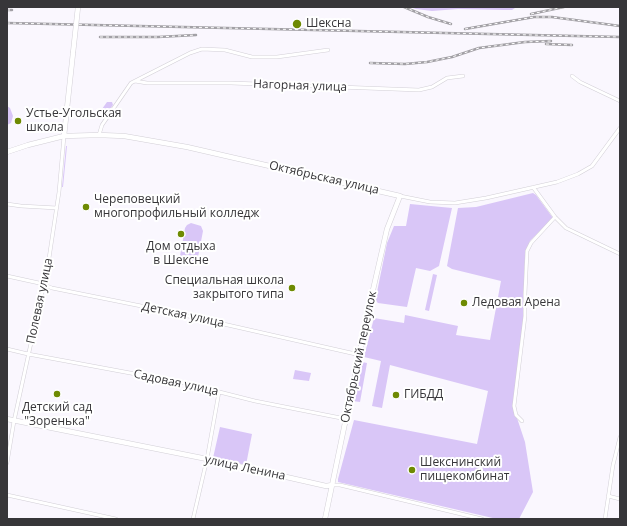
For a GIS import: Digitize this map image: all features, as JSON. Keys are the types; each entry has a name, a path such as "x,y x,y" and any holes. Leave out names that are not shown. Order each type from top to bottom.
{"street":[{"path":"64,136 78,7"},
{"path":"99,135 102,125 128,86 135,81 202,49 225,50 252,57 278,57 328,50"},
{"name":"Нагорная улица","path":"135,81 147,83 231,83 419,90 432,87 447,78 462,76"},
{"path":"572,76 580,82 620,102"},
{"name":"Октябрьская улица","path":"7,152 28,144 64,136 124,136 187,147 400,196 430,202 455,203 486,198 567,179 587,169 620,128"},
{"name":"Полевая улица","path":"7,464 14,421 44,285 57,208 64,136"},
{"path":"533,187 555,217 566,228 620,254"},
{"name":"Октябрьский переулок","path":"325,519 387,229 400,196"},
{"path":"7,204 57,208"},
{"path":"522,421 516,415 514,406 525,316 527,251 531,243 555,217"},
{"name":"Детская улица","path":"7,276 52,288 166,311 360,355"},
{"name":"Садовая улица","path":"7,349 177,382 261,402 346,419"},
{"path":"194,519 219,392"},
{"name":"улица Ленина","path":"7,419 207,459 326,486 340,485 482,519"},
{"path":"605,519 613,465 618,453 620,437"},
{"path":"7,496 116,519"},
{"path":"608,496 620,499"}],"shaded area":[{"path":"410,7 515,8 512,10 458,9 432,11"},
{"path":"107,102 112,102 113,105 103,118 101,115 102,109"},
{"path":"7,106 10,108 13,116 11,123 7,125"},
{"path":"66,146 67,146 62,187"},
{"path":"533,193 553,218 530,241 525,258 523,322 516,384 516,415 525,442 533,492 519,519 497,519 338,482 354,420 477,444 488,391 390,365 382,408 372,406 381,361 364,357 374,318 404,323 405,315 458,326 456,335 490,340 501,281 452,269 447,266 458,208 476,207"},
{"path":"410,204 452,208 439,266 430,271 416,268 407,307 378,303 376,301 376,297 387,243 394,226 406,226"},
{"path":"191,223 201,226 203,231 198,257 196,260 192,261 183,259 180,256 185,228"},
{"path":"433,274 437,275 429,311 425,310"},
{"path":"362,362 367,363 360,402 353,401"},
{"path":"295,370 311,373 309,381 293,379"},
{"path":"220,427 252,434 246,465 213,458"}],"railway":[{"path":"404,7 428,17 451,24"},
{"path":"531,14 564,7"},
{"path":"7,10 12,10"},
{"path":"465,29 534,17 552,17 620,26"},
{"path":"7,23 620,37"},
{"path":"100,37 158,37 196,35"},
{"path":"370,63 405,64 427,62 452,57 479,48 525,42 551,41"},
{"path":"546,44 572,45"}],"place":[{"name":"Шексна","path":"297,24"},
{"name":"Устье-Угольская школа","path":"18,121"},
{"name":"Череповецкий многопрофильный колледж","path":"86,207"},
{"name":"Дом отдыха в Шекснe","path":"181,234"},
{"name":"Специальная школа закрытого типа","path":"292,288"},
{"name":"Ледовая Арена","path":"464,303"},
{"name":"Детский сад \"Зоренька\"","path":"57,394"},
{"name":"ГИБДД","path":"396,395"},
{"name":"Шекснинский пищекомбинат","path":"412,470"}]}
